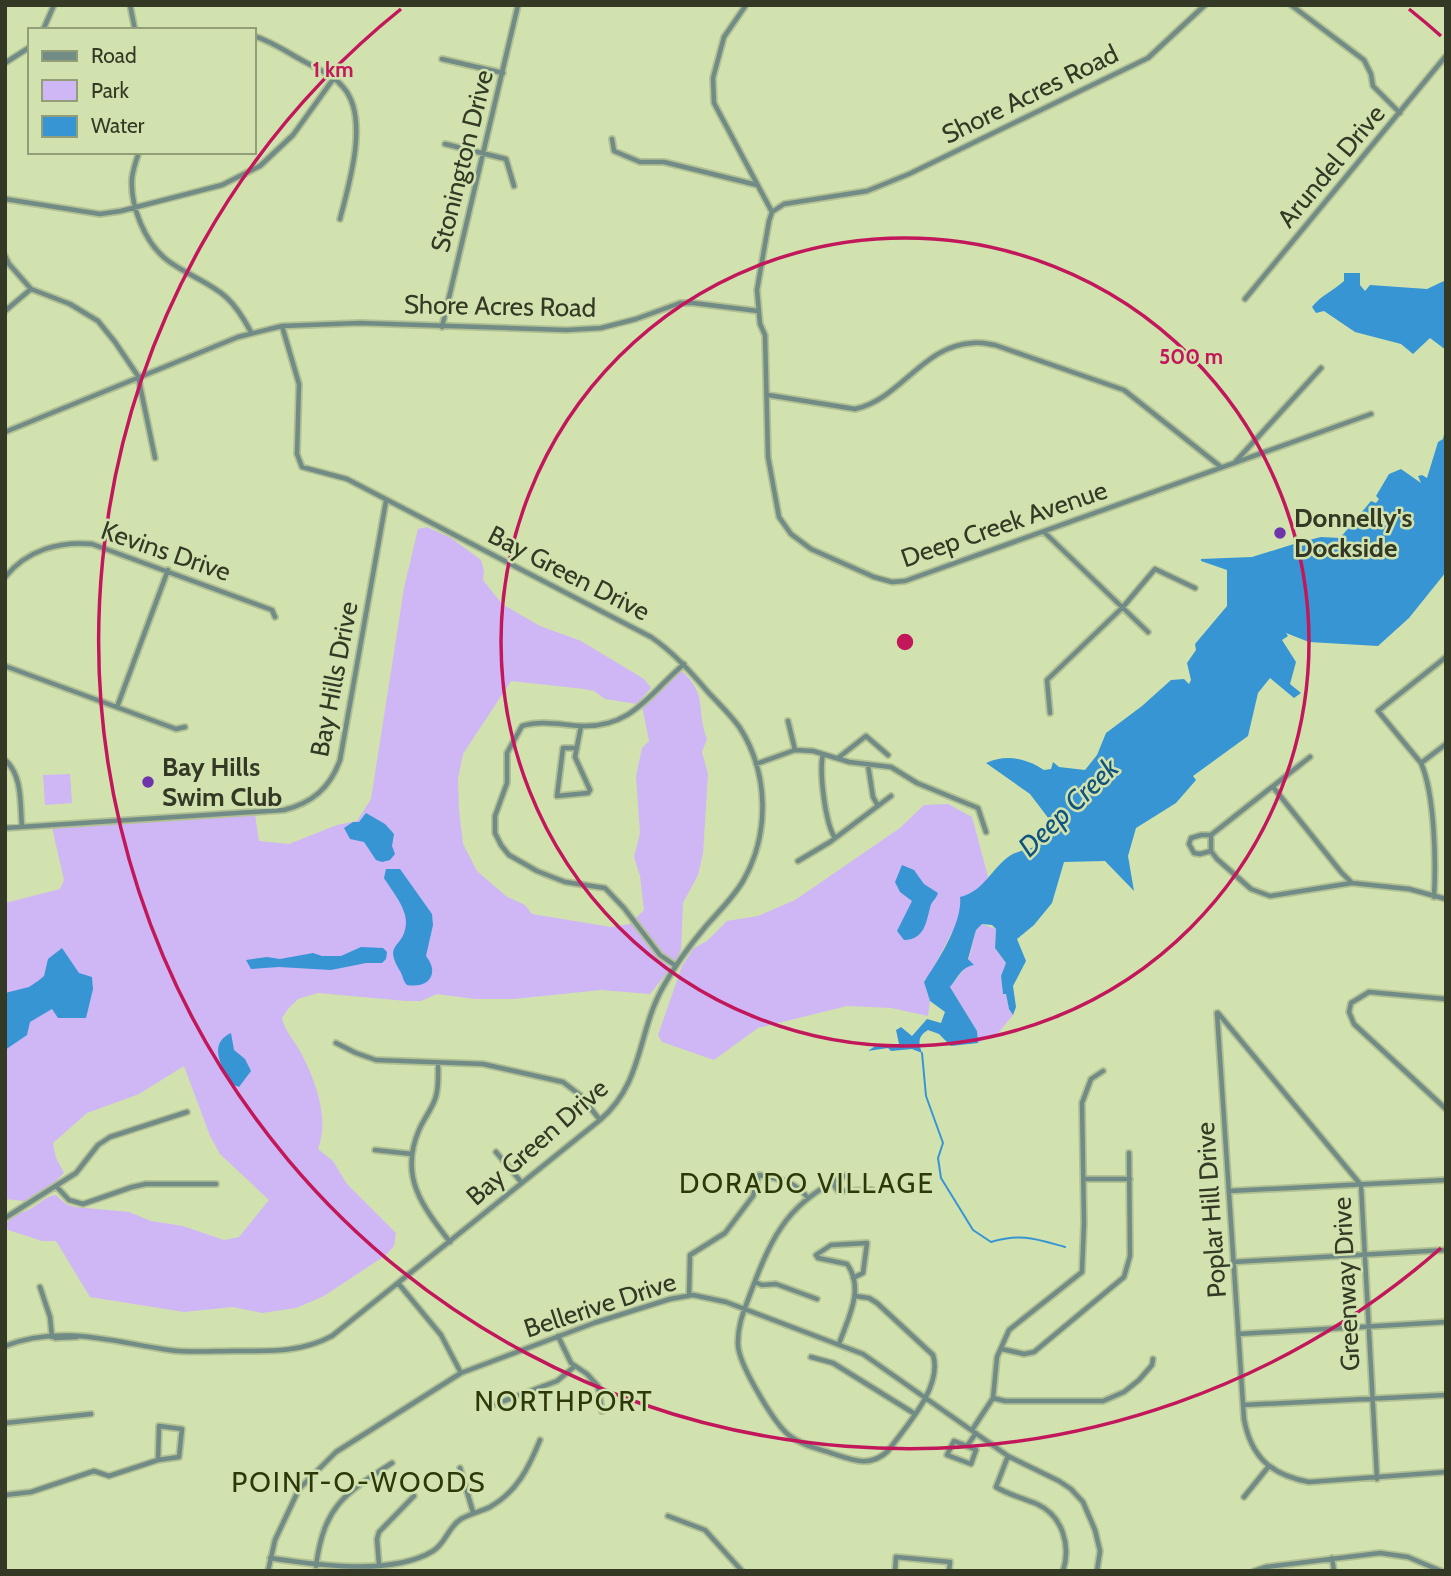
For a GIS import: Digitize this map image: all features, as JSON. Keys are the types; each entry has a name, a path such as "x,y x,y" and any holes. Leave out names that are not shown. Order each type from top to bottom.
{"street":[{"path":"44,28 54,5"},
{"path":"130,5 135,28"},
{"name":"Stonington Drive","path":"442,327 518,5"},
{"path":"746,5 724,37 713,78 714,103 772,212 765,234 757,290 758,311"},
{"name":"Shore Acres Road","path":"772,212 784,204 867,191 909,174 1148,58 1205,5"},
{"path":"1291,5 1364,60 1373,86 1400,113"},
{"path":"256,37 334,78 352,101 357,124 347,193 340,219"},
{"path":"5,62 28,48"},
{"name":"Arundel Drive","path":"1245,299 1444,57"},
{"path":"442,59 503,73"},
{"path":"5,199 100,214 222,185 260,166 293,135 334,78"},
{"path":"612,139 614,151 640,162 664,162 758,186"},
{"path":"444,144 506,159 514,186"},
{"path":"138,154 132,175 136,207 144,230 157,250 174,264 225,296 240,313 251,332"},
{"path":"5,256 32,289 70,304 98,321 138,376 155,458"},
{"path":"5,311 32,289"},
{"name":"Shore Acres Road","path":"5,432 251,332 282,326 360,323 566,330 601,328 636,319 666,307 693,303 758,311"},
{"name":"Deep Creek Avenue","path":"758,311 765,335 768,457 779,517 800,543 828,558 892,582 905,581 1371,414"},
{"name":"Bay Green Drive","path":"5,1346 31,1339 69,1339 82,1336 188,1351 290,1351 332,1336 600,1120 617,1103 627,1088 657,998 676,966 736,893 754,859 763,814 762,791 756,764 738,727 684,664 651,637 347,479 309,471 298,462 299,384 282,326"},
{"path":"768,395 855,409 869,406 880,400 933,355 947,348 972,342 995,345 1124,390 1221,467"},
{"path":"1235,462 1321,368"},
{"name":"Bay Hills Drive","path":"5,828 284,810 318,796 330,781 340,760 386,501"},
{"path":"1044,532 1148,632"},
{"name":"Kevins Drive","path":"5,577 29,556 55,545 78,543 106,547 272,610 275,617"},
{"path":"1050,713 1047,680 1122,607 1155,569 1195,588"},
{"path":"117,708 168,570"},
{"path":"1434,897 1429,794 1421,763 1378,711 1446,657"},
{"path":"676,966 660,955 605,888 565,882 537,871 509,855 495,833 495,816 507,783 507,753 522,726 541,723 581,726 618,722 632,714 660,684 684,664"},
{"path":"5,666 176,729 185,727"},
{"path":"788,721 795,750"},
{"path":"577,748 563,748 557,796 588,793 590,790 575,757 577,748 581,726"},
{"path":"838,759 866,736 888,755"},
{"path":"1421,763 1446,744"},
{"path":"756,764 795,750 891,767 917,783 978,808 986,832"},
{"path":"823,754 821,767 829,824 835,838"},
{"path":"1211,851 1194,853 1189,844 1194,837 1211,835 1310,757"},
{"path":"5,760 18,779 22,827"},
{"path":"869,765 873,797 878,806"},
{"path":"1273,787 1352,883"},
{"path":"798,860 835,838 891,796"},
{"path":"1211,835 1211,851 1217,859 1251,888 1270,896 1352,883 1409,889 1446,899"},
{"path":"1446,999 1369,992 1351,1003 1349,1012 1354,1024 1446,1110"},
{"name":"Greenway Drive","path":"1217,1013 1360,1185 1377,1479"},
{"name":"Poplar Hill Drive","path":"1217,1013 1243,1405 1250,1443 1269,1466"},
{"path":"336,1043 356,1054 376,1060 496,1065 563,1082 580,1095 600,1120"},
{"path":"438,1063 436,1095 419,1130 412,1154 412,1175 417,1196 450,1242"},
{"path":"967,1447 993,1398 997,1357 1009,1330 1082,1272 1082,1103 1091,1079 1103,1071"},
{"path":"5,1218 76,1173 94,1150 110,1137 187,1112"},
{"path":"375,1150 412,1154"},
{"path":"496,1153 522,1183"},
{"path":"1002,1349 1024,1354 1034,1352 1124,1277 1130,1256 1129,1153"},
{"path":"689,1295 690,1255 725,1233 753,1196 759,1175 794,1184 800,1187 808,1198"},
{"path":"847,1175 808,1198 775,1234 745,1309 738,1336 741,1361 748,1376 789,1436 810,1446 868,1462 882,1457 888,1451 926,1397 935,1375 933,1355 877,1303 869,1298 855,1296"},
{"path":"1084,1179 1130,1179"},
{"path":"1229,1191 1446,1180"},
{"path":"832,1182 838,1191 872,1190"},
{"path":"56,1186 69,1200 83,1204 132,1186 216,1184"},
{"path":"838,1344 855,1296 853,1278 846,1264 818,1258 816,1255 831,1245 867,1243 863,1273 853,1278"},
{"path":"1233,1262 1446,1250"},
{"path":"755,1282 762,1285 776,1284 817,1299"},
{"path":"398,1283 441,1335 461,1373"},
{"path":"40,1287 50,1317 52,1337"},
{"name":"Bellerive Drive","path":"268,1571 275,1539 299,1489 336,1452 461,1373 605,1319 689,1295 703,1295 745,1309 869,1357 1008,1457 1071,1489 1083,1502 1095,1530 1100,1551 1097,1571"},
{"path":"1238,1334 1446,1322"},
{"path":"558,1336 568,1360 598,1386 602,1411"},
{"path":"811,1357 833,1363 915,1414"},
{"path":"993,1398 1005,1401 1102,1401 1124,1392 1139,1380 1152,1365 1153,1359"},
{"path":"496,1404 557,1381 575,1366"},
{"path":"1243,1405 1446,1395"},
{"path":"5,1423 91,1414"},
{"path":"5,1495 31,1492 94,1471 110,1476 158,1460 179,1457 182,1429 159,1426 158,1460"},
{"path":"270,1558 316,1566 379,1565 404,1561 436,1550 454,1523 495,1504 514,1488 528,1468 540,1440"},
{"path":"954,1441 967,1447 976,1450 971,1464 947,1455 954,1441"},
{"path":"1008,1457 996,1487 1039,1505 1050,1513 1064,1534 1066,1543 1063,1571"},
{"path":"316,1566 323,1530 341,1500 355,1486 392,1463"},
{"path":"1244,1497 1269,1466 1290,1478 1309,1482 1446,1472"},
{"path":"460,1468 473,1512"},
{"path":"379,1565 379,1532 414,1496"},
{"path":"668,1516 705,1530 742,1571"},
{"path":"1254,1571 1332,1558 1389,1553 1408,1557 1441,1571"},
{"path":"895,1571 896,1558 950,1562 950,1571"},
{"path":"1332,1558 1334,1571"}],"green space":[{"path":"427,527 451,538 481,560 483,580 502,604 540,626 581,641 644,679 651,688 637,704 605,699 594,691 584,689 511,681 463,754 458,779 463,844 477,871 506,896 525,905 532,914 611,927 630,924 644,910 640,876 634,857 640,833 636,776 642,748 649,741 642,706 665,682 682,671 695,688 707,739 702,752 708,774 703,854 698,875 683,903 681,950 671,968 650,994 601,990 514,999 475,999 437,994 421,1001 406,1001 318,993 298,999 282,1018 306,1062 319,1099 322,1125 318,1149 333,1161 347,1184 396,1233 394,1246 386,1255 324,1296 296,1308 262,1313 233,1307 184,1312 90,1297 56,1241 42,1241 8,1230 6,1224 14,1216 56,1195 66,1204 75,1207 129,1212 151,1221 183,1226 224,1240 239,1237 269,1200 220,1154 210,1136 184,1066 139,1094 87,1113 53,1143 56,1158 64,1173 34,1202 5,1199 5,903 60,889 64,880 51,823 123,824 255,814 259,841 289,844 337,825 357,821 371,799 404,588 418,529"},
{"path":"70,774 72,803 45,805 43,775"},
{"path":"948,804 972,817 990,884 951,934 930,975 924,980 930,1001 928,1016 891,1008 847,1006 758,1028 714,1060 662,1042 658,1035 682,966 694,948 707,941 727,921 758,916 795,900 900,828 924,805"},
{"path":"982,924 996,929 995,948 1006,963 1001,976 1003,994 1006,994 1013,1015 999,1032 978,1043 977,1031 950,987 967,966 976,930"}],"water":[{"path":"1344,273 1360,273 1360,285 1365,291 1370,285 1427,289 1446,280 1446,350 1430,338 1413,354 1401,344 1355,332 1324,311 1316,313 1312,307 1344,281"},
{"path":"1446,425 1446,572 1409,618 1378,646 1309,642 1286,633 1288,636 1282,640 1296,662 1290,684 1301,693 1294,698 1270,678 1258,693 1248,736 1193,776 1196,780 1176,803 1136,828 1128,856 1134,891 1105,861 1064,862 1052,903 1034,925 1017,939 1026,961 1013,986 1016,1007 1013,1015 1006,994 1003,994 1001,976 1006,963 995,948 996,929 992,925 982,924 976,930 968,959 974,965 963,970 950,987 977,1031 978,1043 951,1046 939,1034 928,1030 920,1040 922,1053 912,1049 891,1051 888,1048 868,1051 878,1044 899,1044 896,1030 901,1027 912,1036 927,1019 941,1023 945,1012 930,1001 924,982 954,929 960,897 976,890 1011,855 1047,840 1042,834 1048,829 1049,819 1030,794 986,763 1008,758 1023,760 1044,770 1051,769 1053,762 1059,767 1085,770 1097,755 1106,733 1171,680 1184,679 1189,684 1191,680 1187,663 1196,650 1195,644 1227,606 1227,570 1201,559 1252,557 1297,543 1305,545 1305,541 1321,537 1340,538 1371,501 1376,503 1379,499 1376,496 1389,474 1401,469 1421,483 1418,476 1427,478"},
{"path":"366,813 385,824 394,834 392,846 395,854 390,860 376,860 364,842 350,839 344,828 353,822 359,822"},
{"path":"902,865 914,870 924,884 938,893 920,934 904,940 897,931 912,901 900,892 895,882"},
{"path":"386,869 400,869 432,914 433,925 426,956 432,974 421,985 407,985 393,955 405,931 406,922 401,905 384,878"},
{"path":"361,947 383,948 387,952 386,959 382,963 366,963 331,970 279,967 251,969 246,960 267,957 280,959 313,953 341,956"},
{"path":"62,948 79,973 92,977 93,989 86,1018 58,1018 52,1009 30,1022 27,1035 5,1050 5,993 29,987 38,981 44,976 48,959"},
{"path":"231,1033 234,1050 245,1059 251,1071 239,1087 231,1084 219,1056 220,1043"}],"waterway":[{"name":"Deep Creek","path":"922,1053 926,1096 943,1143 938,1158 941,1178 973,1230 991,1242 1020,1238 1065,1247"}],"place":[{"name":"Donnelly's Dockside","path":"1280,533"},
{"name":"Bay Hills Swim Club","path":"148,782"}],"district":[{"name":"DORADO VILLAGE","path":"807,1183"},
{"name":"NORTHPORT","path":"564,1401"},
{"name":"POINT-O-WOODS","path":"359,1482"}]}
